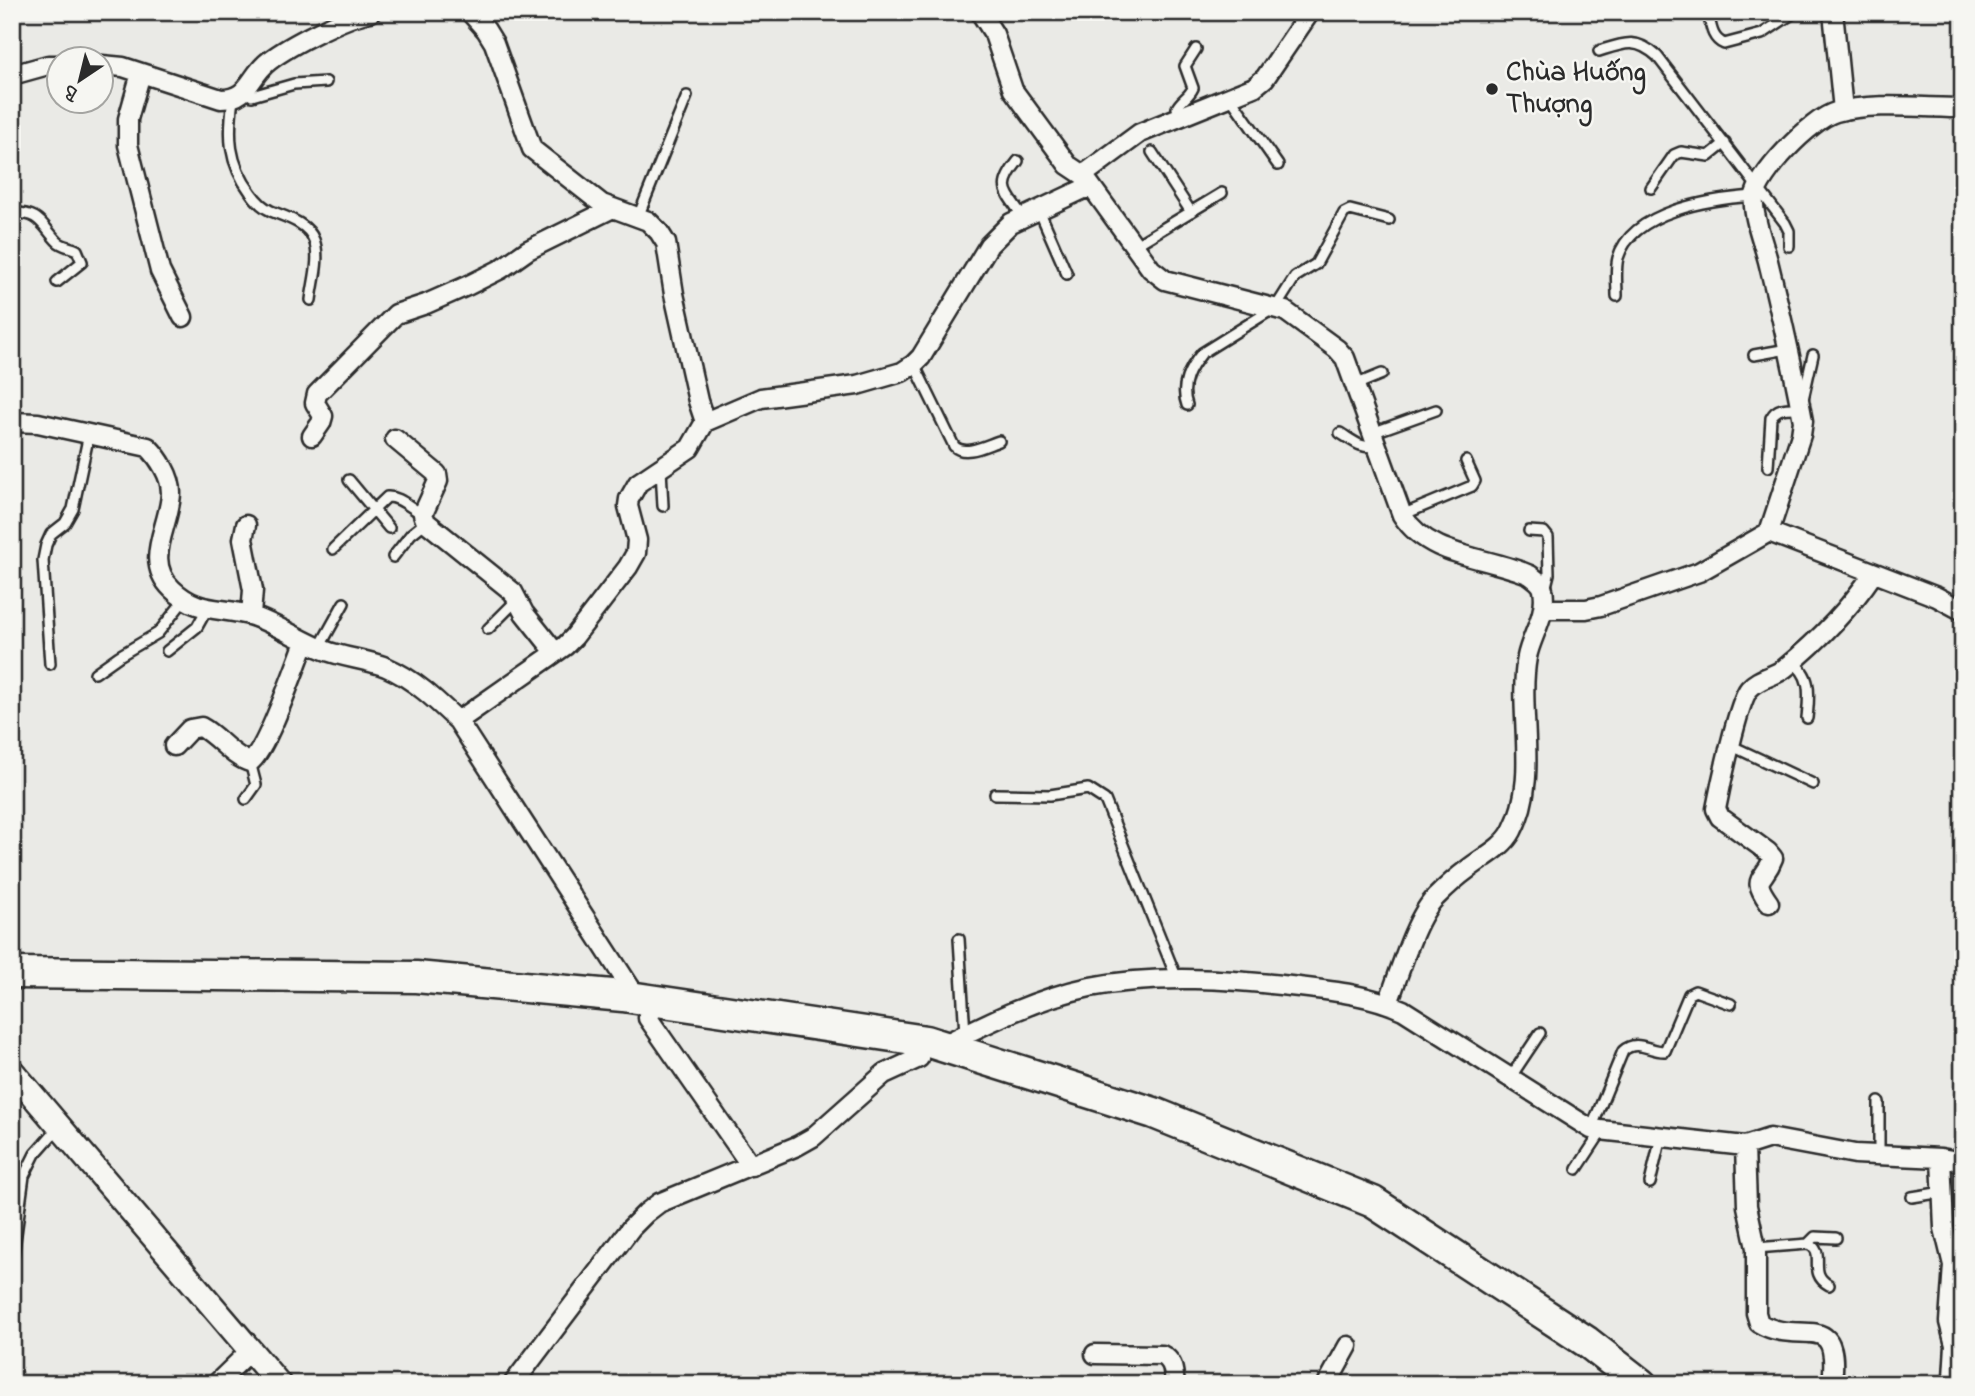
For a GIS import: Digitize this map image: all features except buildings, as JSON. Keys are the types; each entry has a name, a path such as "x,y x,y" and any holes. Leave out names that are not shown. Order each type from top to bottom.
{"highway":[{"path":"12,973 642,1008 926,1041 1116,1109 1148,1127 1366,1220 1573,1354 1611,1384"},
{"path":"12,986 165,981"},
{"path":"1116,1109 1154,1113 1373,1202 1587,1342 1641,1384"}],"street":[{"path":"116,66 221,99 239,95 258,70 270,60 344,19 371,12"},
{"path":"470,12 494,43 532,149 611,209 648,221 666,243 674,294 705,422"},
{"path":"980,12 994,34 1013,90 1068,165 1087,180 1150,269 1165,280 1259,306 1276,307 1337,349 1345,358 1402,515 1410,527 1440,547 1517,569 1541,584 1543,600 1527,656 1525,787 1521,812 1503,844 1434,898 1424,913 1388,1003"},
{"path":"458,721 574,637 636,553 629,499 638,483 690,447 705,422 761,398 857,385 902,372 914,364 921,357 989,245 1000,232 1087,180 1131,139 1255,87 1265,78 1310,12"},
{"path":"1833,12 1843,110"},
{"path":"12,75 46,66"},
{"path":"141,73 128,119 128,145 160,271 183,317"},
{"path":"1543,600 1586,609 1601,606 1699,572 1769,533 1801,435 1803,421 1754,204 1756,191 1787,149 1815,122 1832,113 1856,108 1963,108"},
{"path":"312,436 323,416 315,403 317,394 396,314 469,285 501,269 527,250 611,209"},
{"path":"12,422 38,423 148,447 160,458 171,491 156,555 161,574 171,588 185,599 207,609 251,615 334,654 385,667 409,679 433,696 458,721 642,1008 751,1166"},
{"path":"395,439 437,474 438,481 425,518 507,586 524,613 555,652"},
{"path":"246,525 243,539 253,590 251,615"},
{"path":"1769,533 1937,597 1963,611"},
{"path":"1769,902 1758,883 1773,858 1720,817 1716,808 1744,698 1757,682 1778,673 1791,662 1848,607 1873,574"},
{"path":"174,746 190,729 201,727 213,733 242,760 250,762 255,759 312,645"},
{"path":"513,1384 631,1228 659,1203 751,1166 813,1137 884,1074 982,1024 1041,1000 1091,987 1201,979 1341,992 1388,1003 1403,1010 1596,1130 1745,1146 1770,1139 1847,1153 1941,1158 1963,1162"},
{"path":"12,1071 279,1384"},
{"path":"1745,1146 1747,1206 1756,1248 1756,1313 1759,1323 1775,1330 1819,1334 1829,1340 1833,1349 1832,1384"},
{"path":"1941,1158 1945,1236 1953,1265 1949,1322 1955,1345 1953,1377"},
{"path":"1327,1384 1348,1346"},
{"path":"216,1384 250,1351"},
{"path":"1095,1354 1162,1355 1170,1359 1173,1365 1175,1384"}],"lane":[{"path":"1708,12 1713,34 1724,44 1762,34 1795,12"},
{"path":"1599,51 1638,43 1657,56 1725,143 1756,191 1786,223 1789,246"},
{"path":"1180,117 1177,108 1193,88 1185,66 1196,49"},
{"path":"311,300 317,251 314,238 292,219 268,210 257,202 245,185 233,164 230,119 239,95 252,96 294,84 326,82"},
{"path":"638,216 687,96"},
{"path":"1230,97 1278,165"},
{"path":"1651,188 1674,155 1681,152 1709,156 1725,143"},
{"path":"1152,152 1191,212"},
{"path":"1018,161 1005,178 1005,190 1031,213 1067,274"},
{"path":"1617,296 1617,260 1635,232 1659,218 1689,206 1756,191"},
{"path":"1134,246 1222,192"},
{"path":"1187,405 1182,393 1183,385 1202,353 1276,307 1295,276 1316,264 1345,213 1350,210 1389,220"},
{"path":"12,213 41,219 59,244 77,250 82,262 58,282"},
{"path":"1754,355 1788,349"},
{"path":"1768,467 1771,418 1774,412 1780,409 1801,408 1813,355"},
{"path":"914,364 954,446 965,452 999,441"},
{"path":"1354,385 1382,374"},
{"path":"1340,433 1369,449 1374,439 1436,410"},
{"path":"50,664 43,561 51,534 70,517 89,434"},
{"path":"1402,515 1472,486 1475,481 1466,461"},
{"path":"661,467 663,506"},
{"path":"349,480 389,528"},
{"path":"333,549 387,497 393,496 425,518 393,557"},
{"path":"1529,531 1544,532 1548,537 1549,574 1543,600"},
{"path":"95,673 158,634 185,599"},
{"path":"488,628 517,600"},
{"path":"312,645 344,603"},
{"path":"167,650 197,627 207,609"},
{"path":"1791,662 1800,667 1809,685 1807,718"},
{"path":"1731,746 1813,784"},
{"path":"246,799 256,785 250,762"},
{"path":"995,794 1050,795 1088,789 1105,800 1178,980"},
{"path":"942,1046 959,939"},
{"path":"1577,1169 1596,1130 1623,1051 1637,1044 1665,1051 1689,995 1695,991 1731,1004"},
{"path":"1510,1078 1540,1032"},
{"path":"1879,1102 1879,1154"},
{"path":"12,1263 23,1176 35,1154 59,1126"},
{"path":"1650,1183 1661,1137"},
{"path":"1912,1197 1942,1192"},
{"path":"1808,1244 1815,1237 1836,1238"},
{"path":"1756,1248 1808,1244 1814,1246 1818,1276 1829,1285"}],"place":[{"name":"Chùa Huống Thượng","path":"1492,89"}]}
